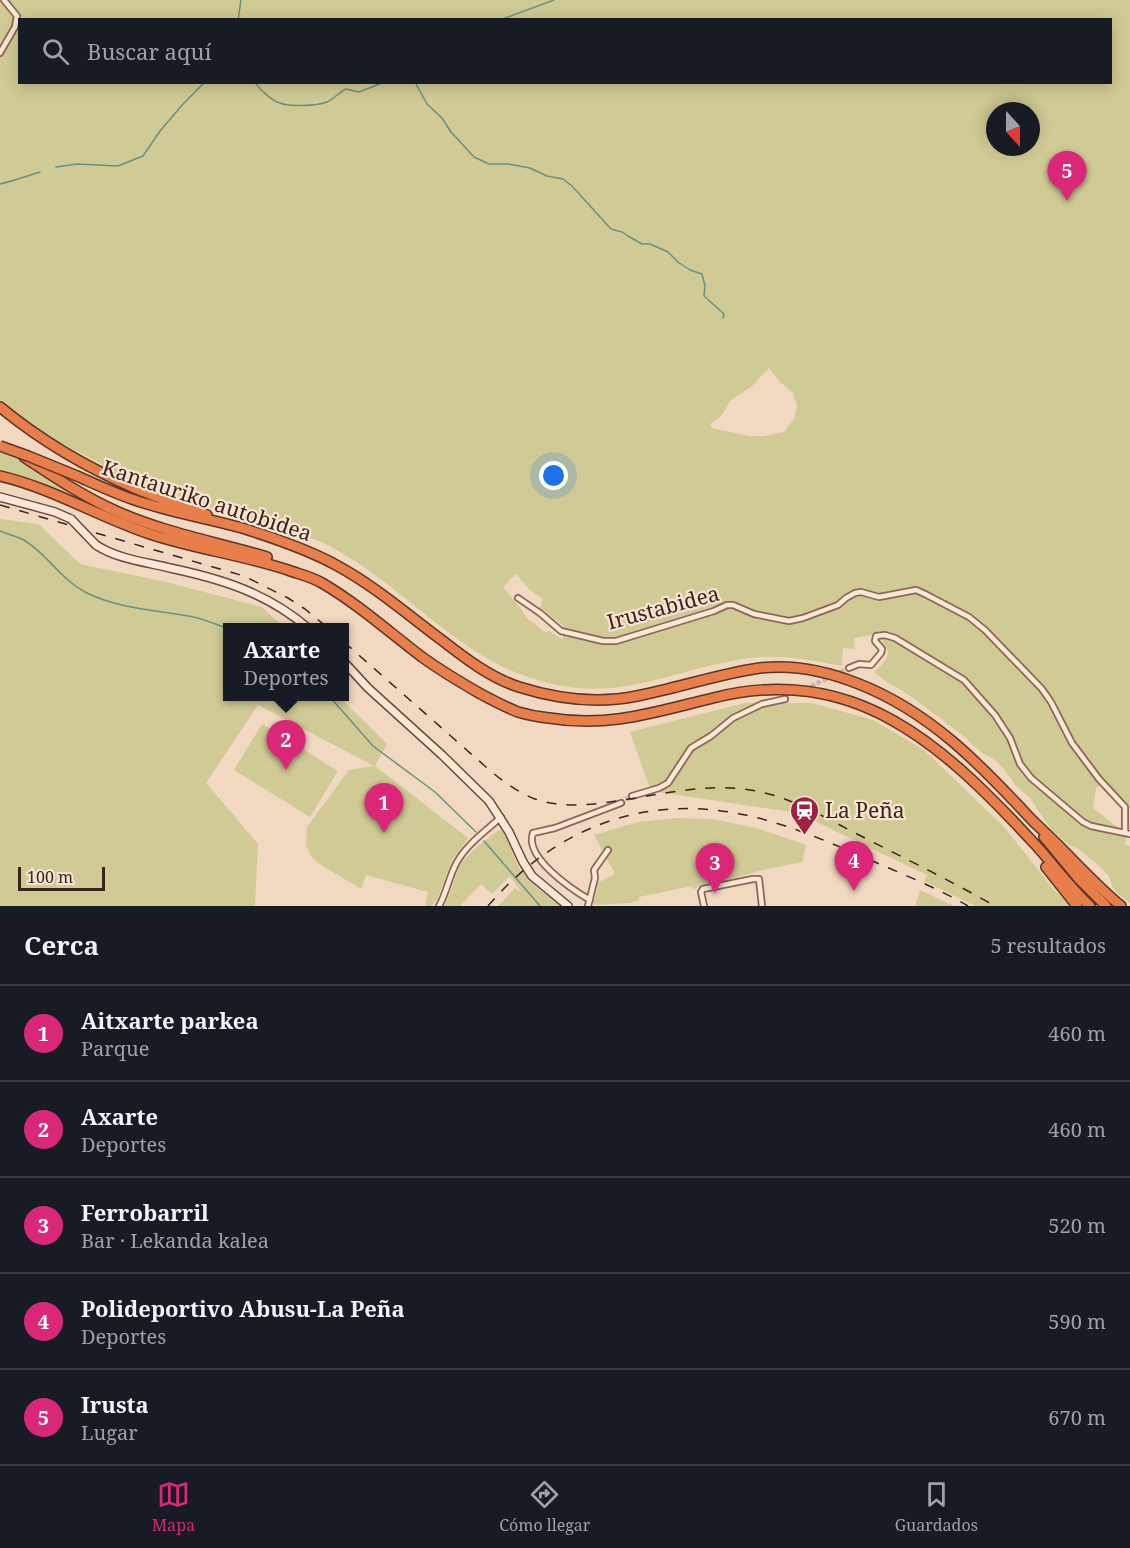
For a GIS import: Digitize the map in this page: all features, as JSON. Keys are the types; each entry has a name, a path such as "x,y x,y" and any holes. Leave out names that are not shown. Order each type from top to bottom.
{"highway":[{"path":"0,407 37,435 107,475 134,488 240,528"},
{"path":"0,441 54,476 115,511 185,536 266,557 292,567 315,580"},
{"name":"Kantauriko autobidea","path":"0,446 132,499 240,528 304,549 364,581 481,669 517,686 560,697 603,700 636,697 763,668 805,668 837,675 873,689 925,720 973,758 1032,820"},
{"name":"Kantauriko autobidea","path":"0,476 47,491 152,535 261,562 315,580 362,609 422,657 459,681 520,713 560,720 601,722 649,714 721,696 761,690 787,689 844,698 891,719 944,755 984,790 1019,828"},
{"path":"1032,820 1060,858 1091,893 1106,906"},
{"path":"1032,820 1121,906"},
{"path":"1019,828 1077,906"},
{"path":"1019,828 1090,906"}],"street":[{"path":"0,52 15,27 17,16 4,0"},
{"path":"0,497 55,512 71,519 103,550 203,575 236,586 274,603 302,623"},
{"name":"Irustabidea","path":"518,598 561,631 603,641 616,641 703,615 727,605 754,614 789,621 832,608 855,593 861,592 879,597 916,590 977,623 1002,646 1046,694 1072,743 1099,779 1125,807 1124,825 1128,833"},
{"name":"Irustabidea","path":"849,668 859,664 871,665 882,649 875,641 876,636 885,635 910,646 964,680 995,715 1010,738 1023,769 1077,818 1091,826 1128,833"},
{"path":"349,666 380,700 480,791 501,817 532,876 568,906"},
{"path":"632,796 668,783 691,748 711,736 733,718 762,704 785,699"},
{"path":"590,900 578,893 544,864 533,848 531,840 533,833 555,828 621,803"},
{"path":"439,906 458,861 468,848 501,817"},
{"path":"588,906 595,878 594,870 608,850"},
{"path":"704,906 703,889 759,879 762,906"}],"shaded area":[{"path":"0,0 1130,0 1130,806 1106,783 1096,788 1093,808 1120,829 1120,835 1126,837 1125,844 1130,846 1130,903 1118,894 1109,876 1097,864 1077,848 1070,846 1051,829 1029,797 1015,785 995,760 982,753 936,715 874,672 888,654 877,634 854,638 855,649 843,648 842,666 796,658 761,657 707,666 621,687 577,688 545,682 517,673 466,645 366,568 328,545 262,522 159,491 117,473 29,424 0,400","holes":["769,368 793,393 797,406 794,419 784,432 749,436 712,428 710,424 721,416 731,400 752,386","516,574 529,589 543,599 540,608 563,625 563,640 549,631 544,632 526,617 503,587"]},
{"path":"0,451 16,456 97,509 0,472"},
{"path":"0,519 38,524 80,564 166,582 262,607 279,623 223,623 223,701 343,701 387,744 375,766 468,838 452,860 438,897 432,906 425,906 428,892 366,875 361,889 318,863 311,856 306,845 307,827 349,770 374,766 258,705 206,783 258,844 255,906 0,906"},
{"path":"745,703 812,703 873,720 924,750 1004,827 1070,906 975,906 924,881 927,875 798,813 651,791 630,732"},
{"path":"262,724 338,771 310,817 234,770"},
{"path":"676,818 713,819 760,829 806,845 802,862 693,889 692,886 639,897 639,900 630,903 593,905 599,882 615,874 594,835 638,822"},
{"path":"499,830 505,835 520,870 560,906 498,906 515,888 523,894 510,876 492,894 481,884 460,906 444,906 465,859"},
{"path":"920,890 954,906 915,906"}],"waterway":[{"path":"238,18 241,0"},
{"path":"505,18 554,0"},
{"path":"56,167 77,164 118,166 143,156 160,131 203,84"},
{"path":"256,84 277,102 303,106 327,102 346,89 359,92 379,84"},
{"path":"416,84 427,104 442,118 451,132 474,157 489,164 508,164 530,168 547,176 563,179 611,229 622,232 642,244 650,244 668,252 690,270 702,274 705,286 704,296 724,314 723,318"},
{"path":"0,184 40,172"},
{"path":"0,531 31,544 76,587 98,598 124,606 197,618 223,627"},
{"path":"333,701 373,746 435,792 476,832"},
{"path":"484,841 540,906"}],"tunnel":[{"path":"805,689 849,668"},
{"path":"621,803 632,796"}],"railway":[{"path":"0,505 244,576 288,598 322,623"},
{"path":"349,646 492,772 535,799 555,804 576,805 707,788 761,792 813,811 995,906"},
{"path":"488,906 513,879 570,838 601,824 634,814 668,809 703,809 756,817 832,843 915,879 968,906"}],"place":[{"name":"Irusta","path":"1067,201"},
{"name":"Axarte","path":"286,770"},
{"name":"Aitxarte parkea","path":"384,833"},
{"name":"La Peña","path":"804,836"},
{"name":"Polideportivo Abusu-La Peña","path":"854,891"},
{"name":"Ferrobarril","path":"715,893"}]}
